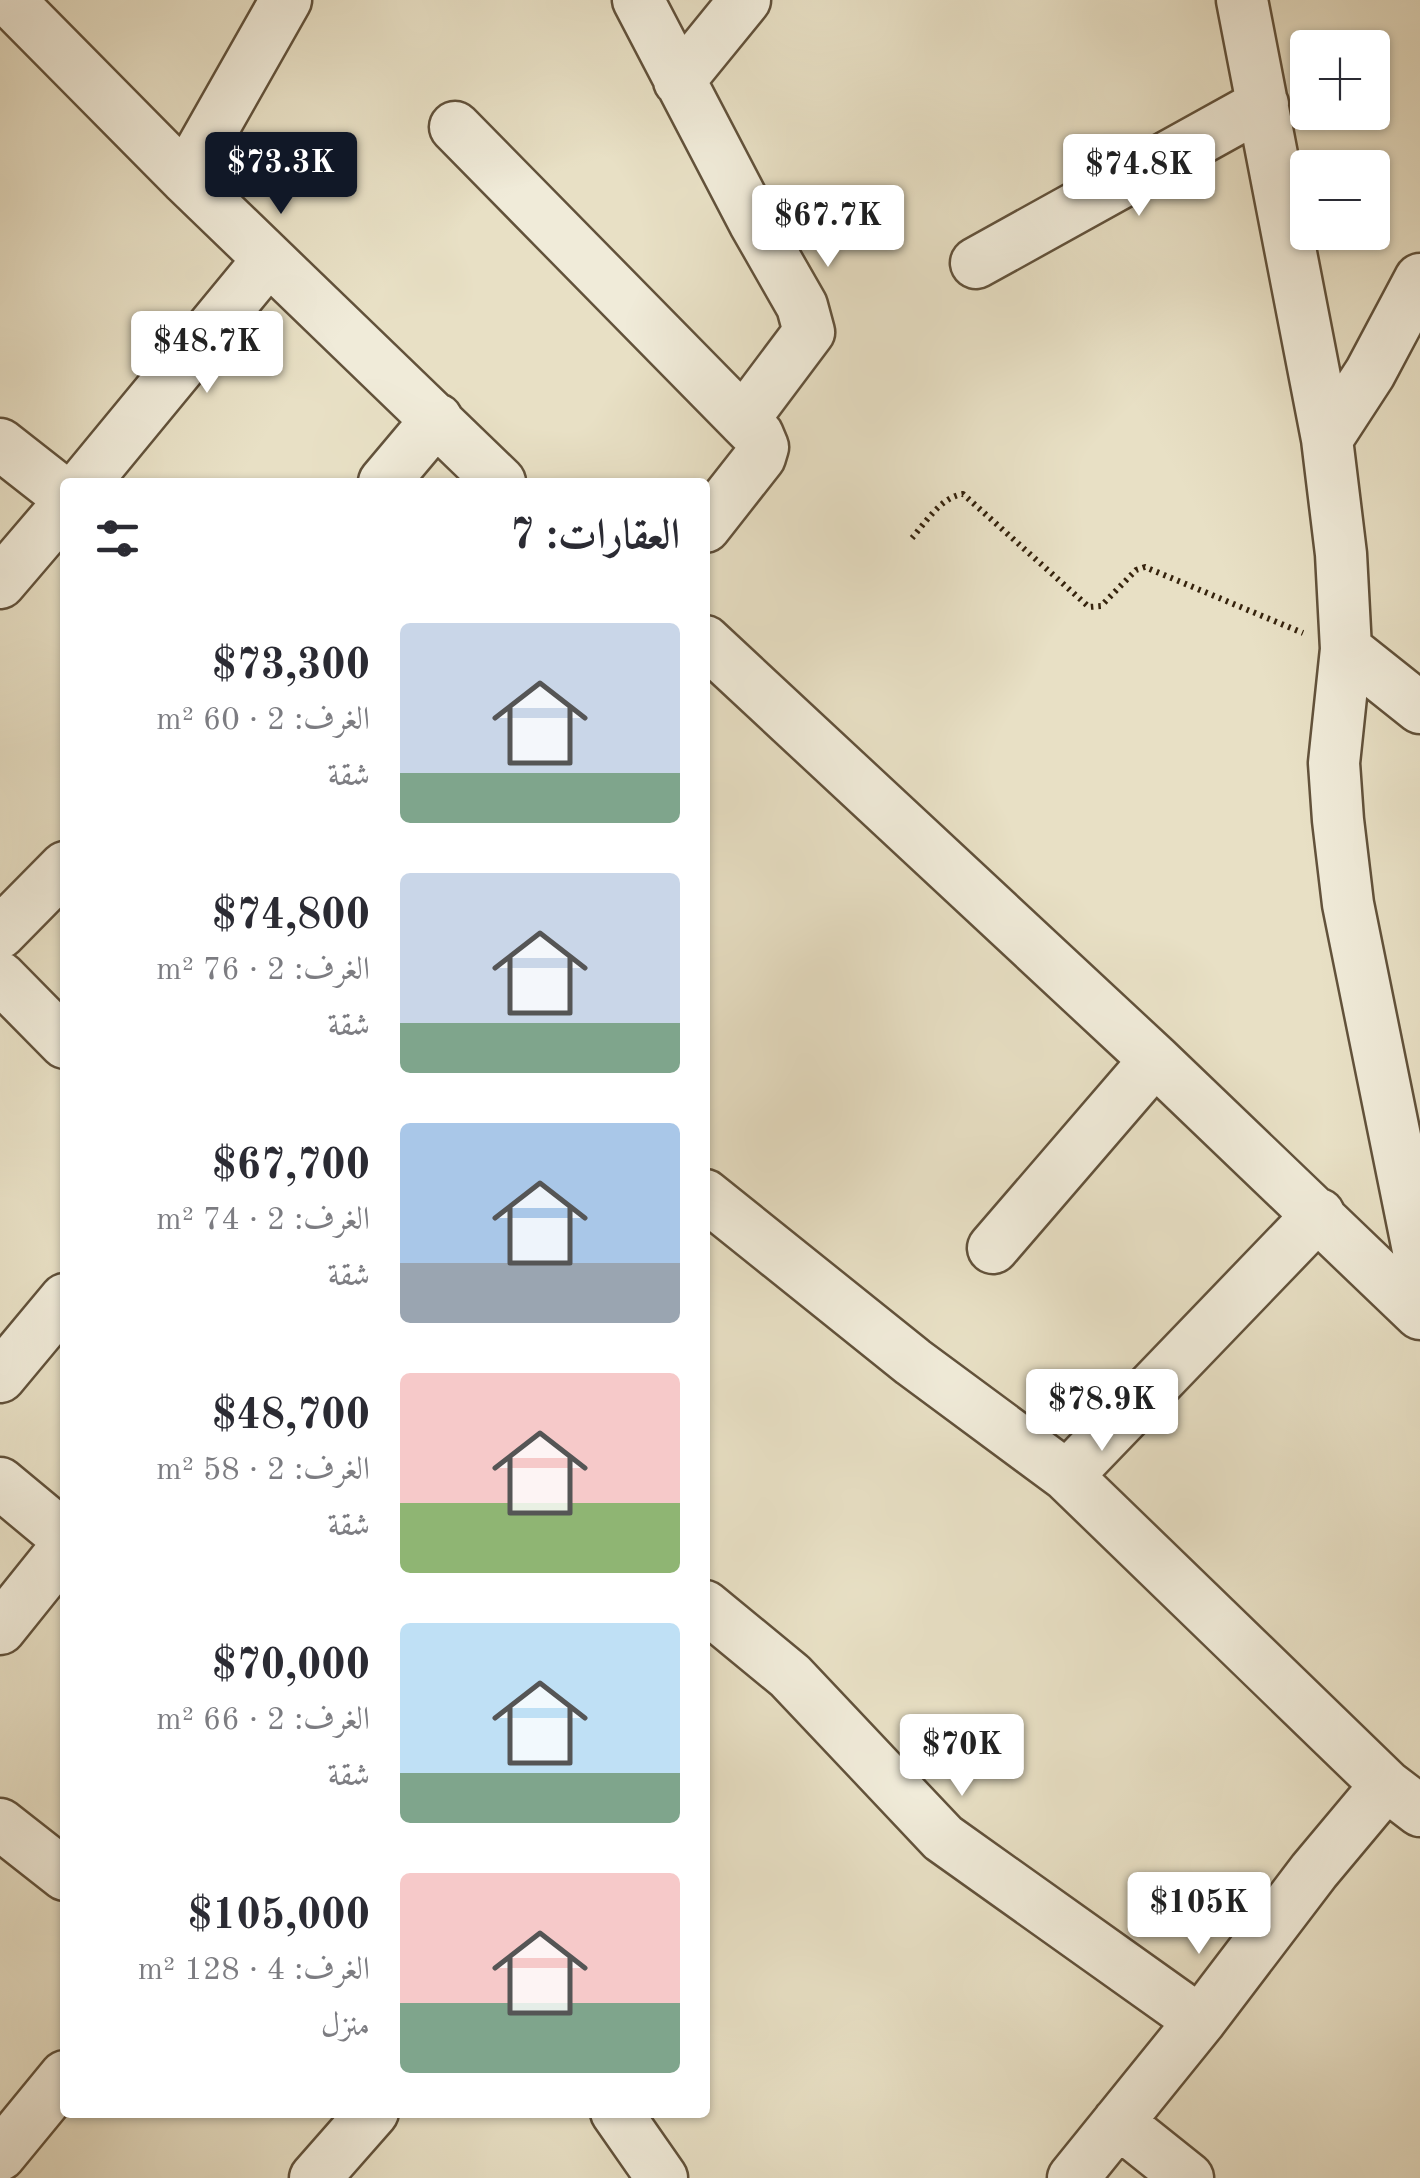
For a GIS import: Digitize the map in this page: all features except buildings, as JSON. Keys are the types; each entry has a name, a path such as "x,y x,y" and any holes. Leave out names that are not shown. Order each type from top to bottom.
{"street":[{"path":"185,178 286,0"},
{"path":"638,0 802,306 809,332 743,420"},
{"path":"679,81 745,0"},
{"path":"1242,0 1328,438 1342,554 1346,649 1334,763 1342,854 1348,904 1420,1260"},
{"path":"8,6 496,478"},
{"path":"976,263 1263,104"},
{"path":"455,127 758,434 763,447 760,457 710,521"},
{"path":"88,478 268,260"},
{"path":"1328,438 1370,372 1420,279"},
{"path":"387,478 437,418"},
{"path":"0,444 60,491"},
{"path":"0,583 60,513"},
{"path":"710,646 1319,1214 1420,1314"},
{"path":"1346,649 1420,708"},
{"path":"0,934 60,872"},
{"path":"0,977 60,1039"},
{"path":"993,1248 1155,1060"},
{"path":"710,1199 913,1362 1067,1476 1403,1798 1314,1871 1073,2178"},
{"path":"1067,1476 1319,1214"},
{"path":"0,1376 60,1305"},
{"path":"0,1483 60,1533"},
{"path":"0,1629 60,1554"},
{"path":"710,1610 790,1676 943,1838 1200,2021"},
{"path":"0,1824 60,1871"},
{"path":"0,2155 60,2082"},
{"path":"316,2178 361,2118"},
{"path":"620,2118 662,2178"},
{"path":"1118,2122 1188,2178"}],"path":[{"path":"912,538 942,504 956,494 963,494 1089,607 1101,606 1138,568 1145,567 1346,649"}]}
